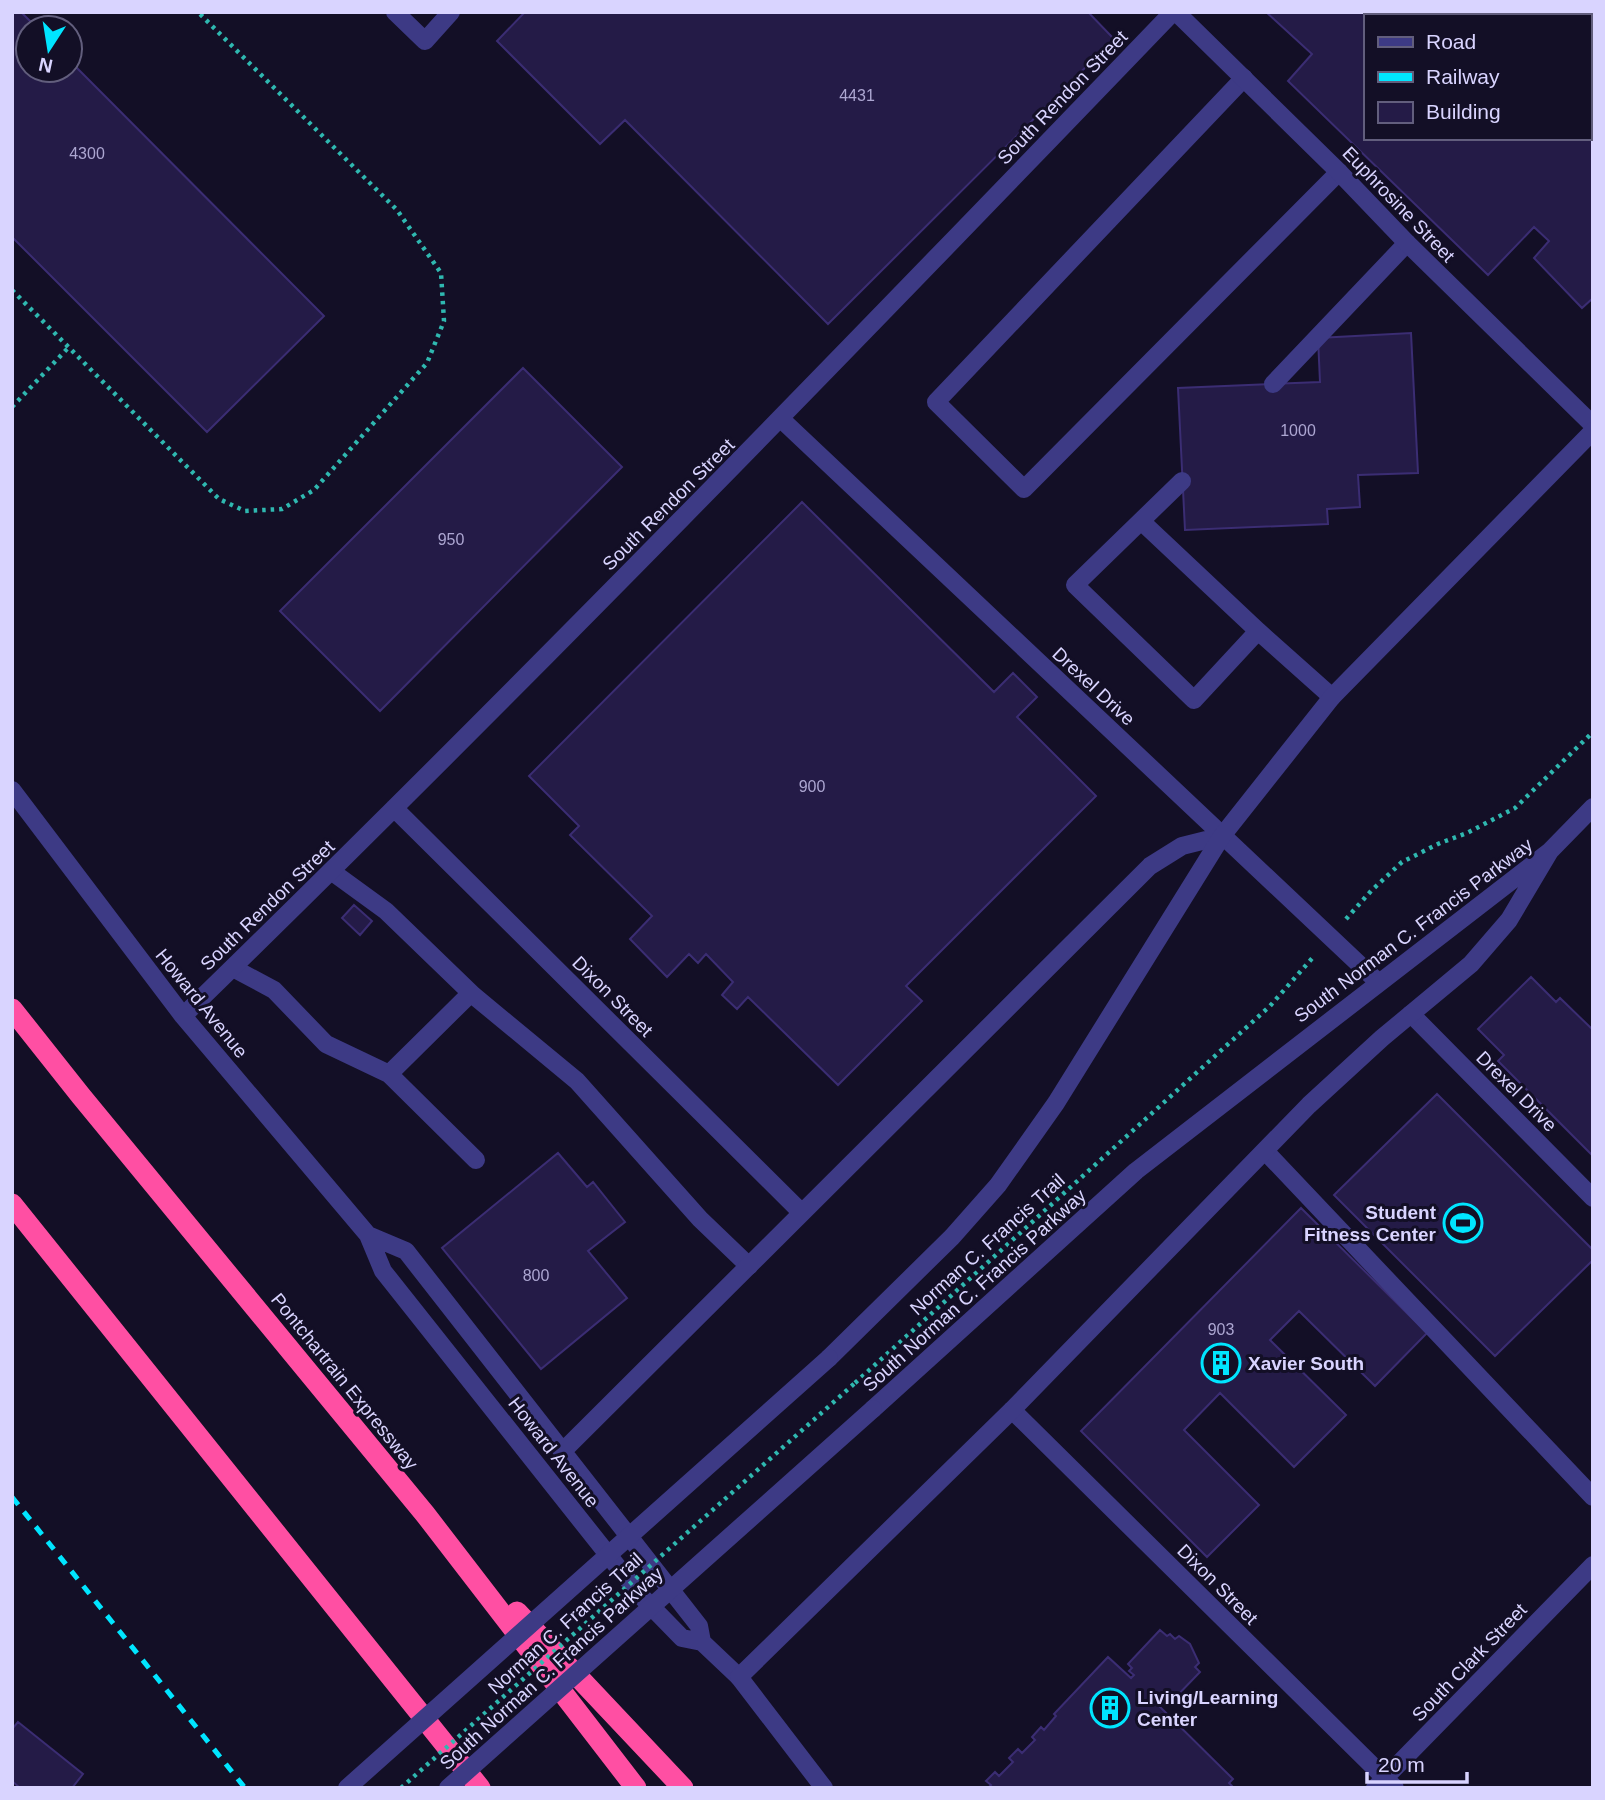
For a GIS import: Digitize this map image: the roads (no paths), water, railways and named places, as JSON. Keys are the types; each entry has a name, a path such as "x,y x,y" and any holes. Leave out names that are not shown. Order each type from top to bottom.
{"highway":[{"name":"Pontchartrain Expressway","path":"12,1009 425,1514 636,1788"},
{"path":"12,1204 480,1788"},
{"path":"425,1514 683,1788"}],"street":[{"path":"395,12 425,41 452,12"},
{"name":"Euphrosine Street","path":"1175,12 1593,425"},
{"name":"South Rendon Street","path":"183,1016 331,872 781,419 1175,12"},
{"path":"1244,78 936,402 1024,489 1339,172"},
{"path":"1273,384 1406,243"},
{"name":"Drexel Drive","path":"781,419 1378,982"},
{"path":"347,1788 829,1358 952,1237 998,1185 1056,1103 1222,836 1332,697 1593,431"},
{"path":"1182,481 1075,585 1194,700 1258,631"},
{"path":"1141,520 1332,697"},
{"name":"Howard Avenue","path":"12,790 183,1016 368,1235 383,1271 640,1595 682,1639 702,1642 738,1676 824,1788"},
{"name":"South Norman C. Francis Parkway","path":"449,1788 1136,1171 1550,851 1593,807"},
{"name":"Dixon Street","path":"394,808 802,1213"},
{"path":"564,1451 1150,866 1182,846 1222,836"},
{"name":"South Norman C. Francis Parkway","path":"738,1676 1012,1410 1308,1105 1471,964 1509,920 1550,851"},
{"path":"331,872 386,911 471,993 577,1081 699,1219 749,1266"},
{"path":"233,968 274,990 326,1044 389,1074 476,1160"},
{"path":"389,1074 471,993"},
{"name":"Drexel Drive","path":"1411,1014 1593,1198"},
{"path":"1265,1151 1593,1497"},
{"name":"Howard Avenue","path":"368,1235 406,1251 699,1626 702,1642"},
{"name":"Dixon Street","path":"1012,1410 1385,1784"},
{"name":"South Clark Street","path":"1385,1784 1593,1565"}],"railway":[{"path":"12,1497 245,1788"}],"place":[{"name":"Student Fitness Center","path":"1463,1223"},
{"name":"Xavier South","path":"1221,1363"},
{"name":"Living/Learning Center","path":"1110,1708"}]}
